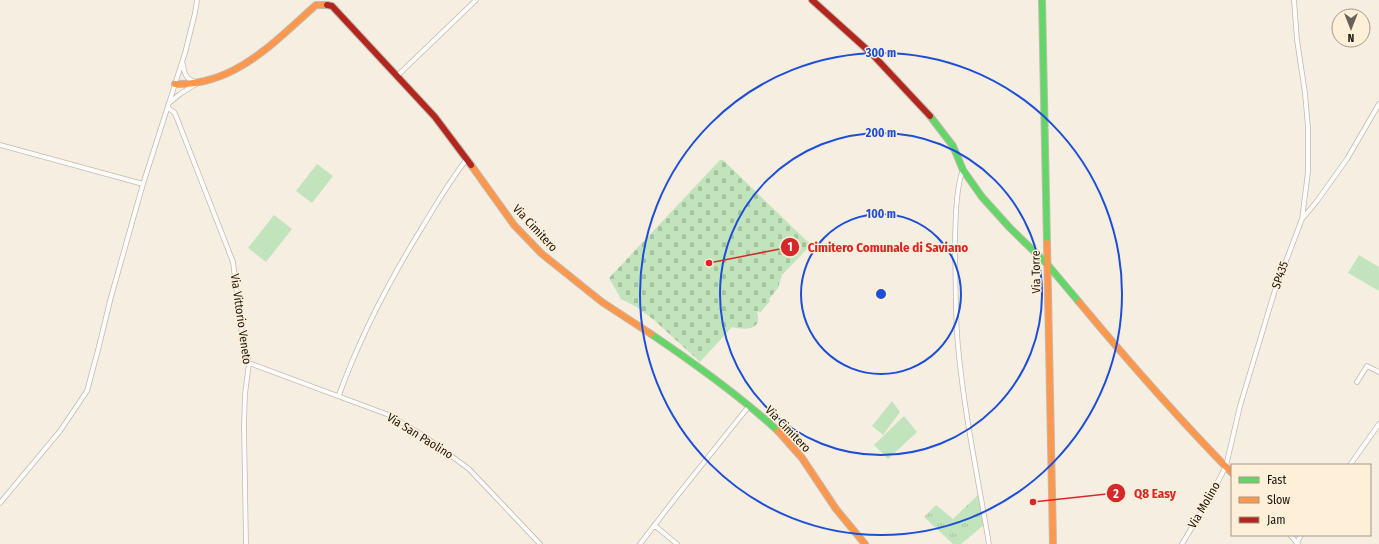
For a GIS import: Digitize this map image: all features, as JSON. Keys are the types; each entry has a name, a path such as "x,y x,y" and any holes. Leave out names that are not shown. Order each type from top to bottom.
{"street":[{"path":"0,503 60,431 86,391 143,184 182,61 195,13 196,0"},
{"path":"397,76 476,0"},
{"path":"812,0 872,54 930,117 953,146 963,170 982,197 1010,228 1047,264 1134,368 1192,432 1231,472"},
{"name":"Via Torre","path":"1042,0 1052,544"},
{"path":"1294,0 1297,40 1305,93 1308,127 1308,172 1302,219"},
{"name":"Via Cimitero","path":"175,84 198,83 223,76 242,67 256,59 318,2 332,6 435,117 514,225 542,254 602,302 678,352 749,406 785,438 802,458 836,509 865,544"},
{"path":"182,61 185,75 192,81 198,83"},
{"name":"Via Cimitero","path":"169,103 198,83"},
{"name":"SP435","path":"1226,466 1240,406 1275,290 1302,219 1347,159 1379,104"},
{"name":"Via Vittorio Veneto","path":"168,108 174,112 176,116 233,262 242,335 249,363 245,394 244,426 246,544"},
{"path":"0,144 143,184"},
{"path":"338,396 364,331 387,287 440,198 467,159"},
{"path":"963,170 958,188 955,234 958,345 968,420 990,544"},
{"name":"Via San Paolino","path":"249,363 389,415 424,436 469,469 540,544"},
{"path":"1357,382 1367,366 1379,372"},
{"path":"640,544 749,406"},
{"path":"1351,464 1379,424"},
{"name":"Via Molino","path":"1182,544 1209,499 1226,466"},
{"path":"654,525 677,544"}],"green space":[{"path":"720,160 723,160 809,243 808,248 782,275 778,288 769,299 770,301 760,313 758,311 757,312 758,318 755,326 747,329 732,327 700,362 654,320 635,306 621,299 609,278"},
{"path":"317,164 333,176 312,203 296,191"},
{"path":"274,215 292,229 266,262 248,248"},
{"path":"1359,255 1379,267 1379,291 1348,273"},
{"path":"892,401 900,412 883,435 872,426"},
{"path":"904,416 917,432 888,459 874,445"},
{"path":"979,494 984,525 961,544 953,544 924,517 936,505 953,519"}],"traffic: fast":[{"path":"1042,0 1047,243"},
{"path":"930,116 953,146 963,170 982,197 1010,228 1047,264 1079,302"},
{"path":"651,334 716,380 778,431"}],"traffic: slow":[{"path":"175,84 197,83 217,78 235,69 253,59 316,5 327,5"},
{"path":"471,165 514,225 542,254 602,302 651,334"},
{"path":"1047,243 1053,544"},
{"path":"1079,302 1154,389 1231,472"},
{"path":"778,431 802,458 836,509 865,544"}],"traffic: jam":[{"path":"812,0 872,54 930,116"},
{"path":"327,5 332,6 435,117 471,165"}],"place":[{"name":"Cimitero Comunale di Saviano","path":"709,263"},
{"name":"Q8 Easy","path":"1033,502"}]}
